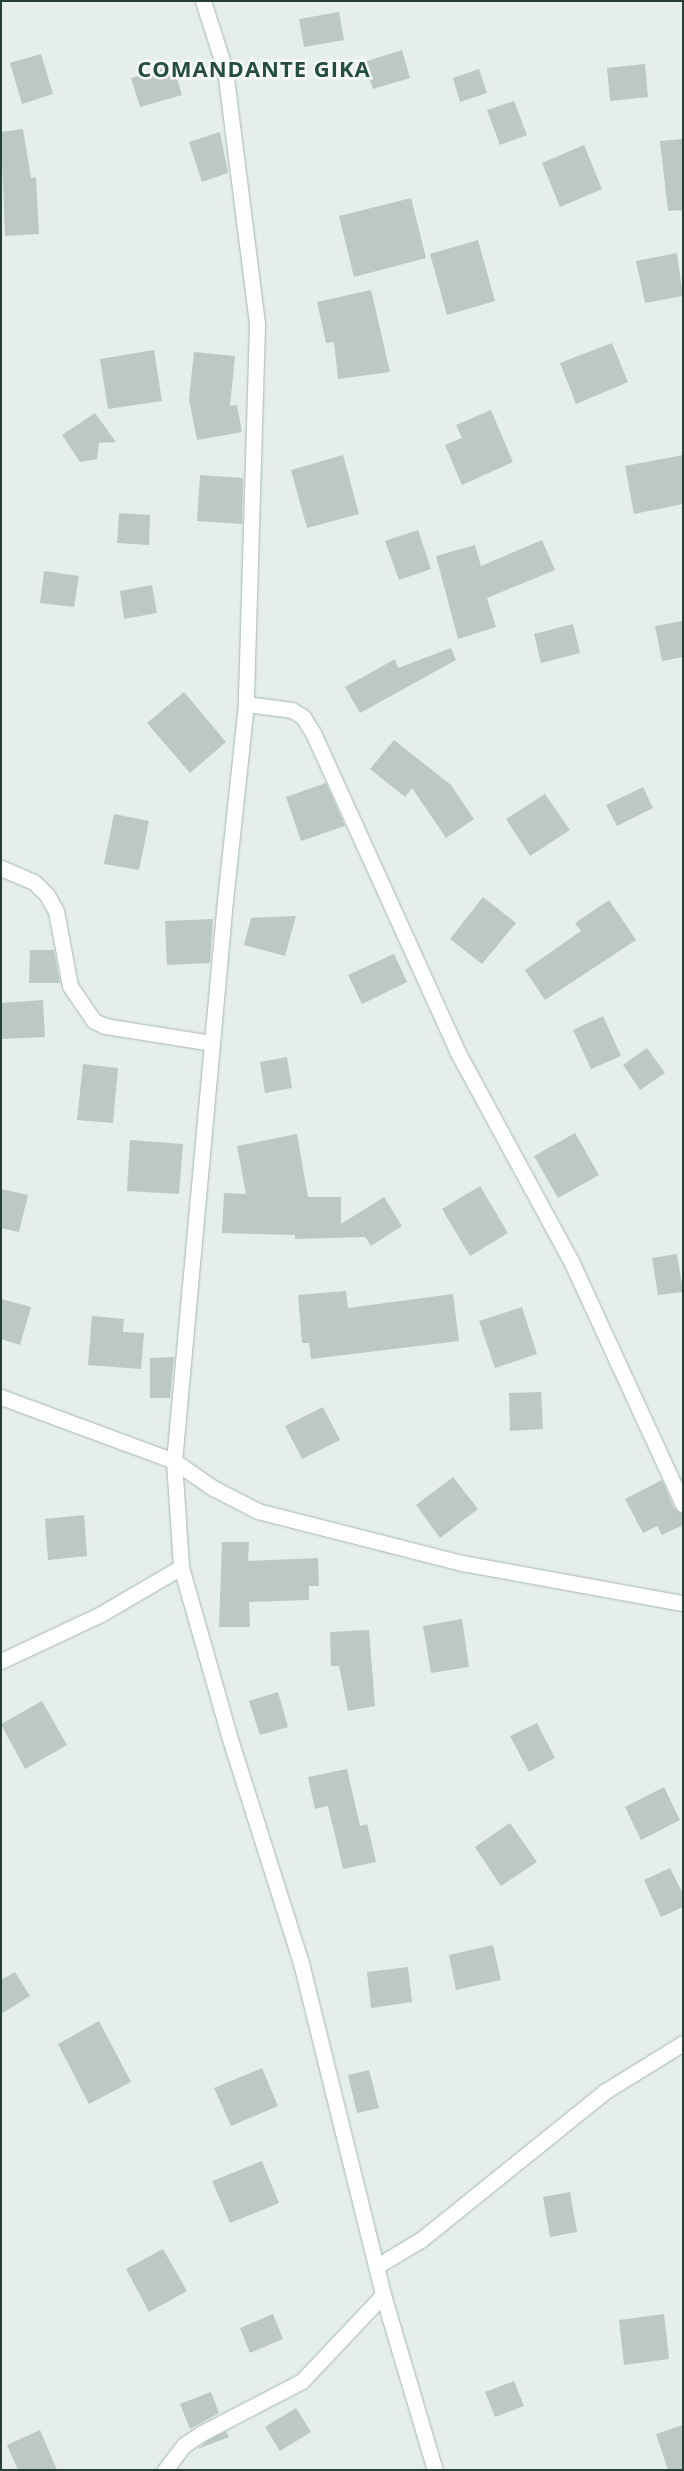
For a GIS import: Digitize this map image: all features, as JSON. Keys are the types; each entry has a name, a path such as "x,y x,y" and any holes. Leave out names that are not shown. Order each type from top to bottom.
{"street":[{"path":"203,1 225,70 257,325 246,704 212,1043 174,1461 182,1567 229,1736 301,1963 383,2295 435,2470"},
{"path":"246,704 292,710 303,718 313,734 458,1053 571,1260 683,1504"},
{"path":"1,868 34,882 47,895 56,911 70,986 94,1021 105,1026 212,1043"},
{"path":"1,1397 174,1461 213,1488 258,1510 462,1563 683,1603"},
{"path":"1,1661 101,1614 182,1567"},
{"path":"377,2266 422,2239 604,2092 683,2043"},
{"path":"165,2470 184,2445 202,2433 302,2381 383,2295"}],"building":[{"path":"339,12 344,40 304,47 299,19"},
{"path":"402,50 410,78 373,89 364,62"},
{"path":"41,54 53,94 22,104 10,63"},
{"path":"645,64 648,97 610,101 607,68"},
{"path":"173,65 182,95 140,107 131,78"},
{"path":"479,69 487,93 460,102 453,78"},
{"path":"514,101 527,135 500,145 487,110"},
{"path":"23,129 31,178 36,177 39,234 5,236 1,132"},
{"path":"220,132 228,173 202,182 189,142"},
{"path":"683,139 683,210 668,211 660,141"},
{"path":"584,145 602,189 560,207 542,163"},
{"path":"411,198 426,258 354,277 339,216"},
{"path":"478,240 495,301 447,315 430,254"},
{"path":"677,253 683,296 645,303 636,261"},
{"path":"371,290 390,372 338,379 334,342 326,343 317,302"},
{"path":"612,343 628,382 576,404 560,363"},
{"path":"154,350 162,401 108,409 100,359"},
{"path":"194,352 235,356 230,406 237,405 242,432 197,440 189,399"},
{"path":"491,410 513,462 462,485 445,445 462,438 456,425"},
{"path":"95,413 116,442 99,443 97,459 80,462 62,435"},
{"path":"343,455 359,514 307,528 291,470"},
{"path":"683,455 683,504 634,514 625,466"},
{"path":"200,475 243,478 242,524 197,521"},
{"path":"119,513 150,515 149,545 117,543"},
{"path":"418,530 431,569 399,580 385,541"},
{"path":"542,540 555,570 487,598 496,627 458,639 436,556 475,545 481,566"},
{"path":"44,571 79,576 74,607 40,603"},
{"path":"152,585 157,613 124,619 120,591"},
{"path":"683,621 683,657 662,661 655,626"},
{"path":"573,624 580,653 541,663 534,634"},
{"path":"451,648 456,660 360,713 345,687 395,659 398,668"},
{"path":"184,692 226,742 190,773 147,723"},
{"path":"394,740 451,785 474,819 446,838 412,788 405,797 370,769"},
{"path":"326,783 345,826 301,841 286,797"},
{"path":"643,787 653,808 617,826 606,805"},
{"path":"545,794 570,830 530,856 506,819"},
{"path":"114,814 149,821 139,870 104,864"},
{"path":"483,897 516,923 482,964 450,939"},
{"path":"609,900 636,940 545,1000 525,970 581,931 575,923"},
{"path":"296,916 285,956 244,945 251,918"},
{"path":"213,919 210,963 167,965 165,921"},
{"path":"30,950 54,950 60,983 29,983"},
{"path":"394,954 407,982 362,1004 348,975"},
{"path":"43,1000 45,1037 1,1039 1,1003"},
{"path":"603,1016 621,1056 591,1069 573,1030"},
{"path":"647,1048 665,1073 640,1090 623,1065"},
{"path":"287,1057 292,1088 265,1093 260,1062"},
{"path":"83,1064 118,1068 113,1123 77,1120"},
{"path":"575,1133 599,1175 558,1198 534,1156"},
{"path":"297,1134 308,1197 341,1197 341,1224 384,1197 402,1226 371,1246 365,1237 295,1239 295,1235 222,1233 224,1193 246,1194 237,1146"},
{"path":"130,1140 183,1144 179,1194 127,1191"},
{"path":"480,1186 508,1233 470,1256 442,1209"},
{"path":"1,1189 28,1195 19,1232 1,1228"},
{"path":"677,1254 683,1292 658,1295 652,1258"},
{"path":"346,1291 348,1308 453,1294 459,1341 311,1359 309,1343 302,1343 298,1295"},
{"path":"1,1299 31,1307 20,1345 1,1339"},
{"path":"522,1307 537,1354 495,1368 479,1321"},
{"path":"92,1316 124,1319 123,1332 144,1333 141,1369 88,1365"},
{"path":"174,1357 170,1398 150,1398 150,1358"},
{"path":"541,1392 543,1429 510,1431 509,1393"},
{"path":"323,1407 340,1440 302,1459 285,1426"},
{"path":"453,1477 478,1509 440,1538 416,1505"},
{"path":"662,1480 674,1508 683,1513 683,1525 662,1535 657,1526 643,1533 625,1499"},
{"path":"84,1515 87,1556 48,1560 45,1519"},
{"path":"222,1542 249,1542 248,1561 318,1558 319,1586 309,1586 309,1600 249,1602 250,1627 219,1627"},
{"path":"462,1619 469,1667 431,1673 423,1626"},
{"path":"369,1630 375,1706 348,1711 339,1666 331,1666 330,1632"},
{"path":"278,1692 288,1727 260,1735 249,1701"},
{"path":"42,1701 67,1745 25,1769 1,1724"},
{"path":"537,1723 555,1758 529,1772 510,1736"},
{"path":"347,1769 360,1826 367,1824 376,1862 343,1869 328,1806 315,1809 308,1777"},
{"path":"664,1787 680,1820 641,1840 625,1807"},
{"path":"510,1823 537,1862 501,1886 475,1847"},
{"path":"670,1868 683,1894 683,1907 661,1917 644,1880"},
{"path":"493,1945 501,1980 456,1990 449,1955"},
{"path":"408,1967 412,2002 371,2008 367,1972"},
{"path":"15,1972 30,1996 1,2014 1,1980"},
{"path":"99,2021 131,2082 89,2104 58,2044"},
{"path":"262,2068 278,2106 231,2126 214,2088"},
{"path":"369,2070 379,2108 357,2113 348,2075"},
{"path":"262,2161 279,2203 230,2223 212,2181"},
{"path":"570,2192 577,2232 550,2237 543,2197"},
{"path":"163,2249 187,2291 149,2312 126,2269"},
{"path":"273,2314 283,2339 250,2353 240,2328"},
{"path":"664,2314 669,2359 624,2365 619,2320"},
{"path":"514,2381 524,2406 495,2417 485,2392"},
{"path":"211,2392 219,2413 190,2429 180,2404"},
{"path":"296,2408 311,2432 280,2451 265,2427"},
{"path":"683,2425 683,2470 668,2470 656,2434"},
{"path":"40,2430 57,2470 18,2470 7,2445"},
{"path":"226,2431 229,2437 198,2449 207,2441"}],"district":[{"name":"COMANDANTE GIKA","path":"254,69"}]}
